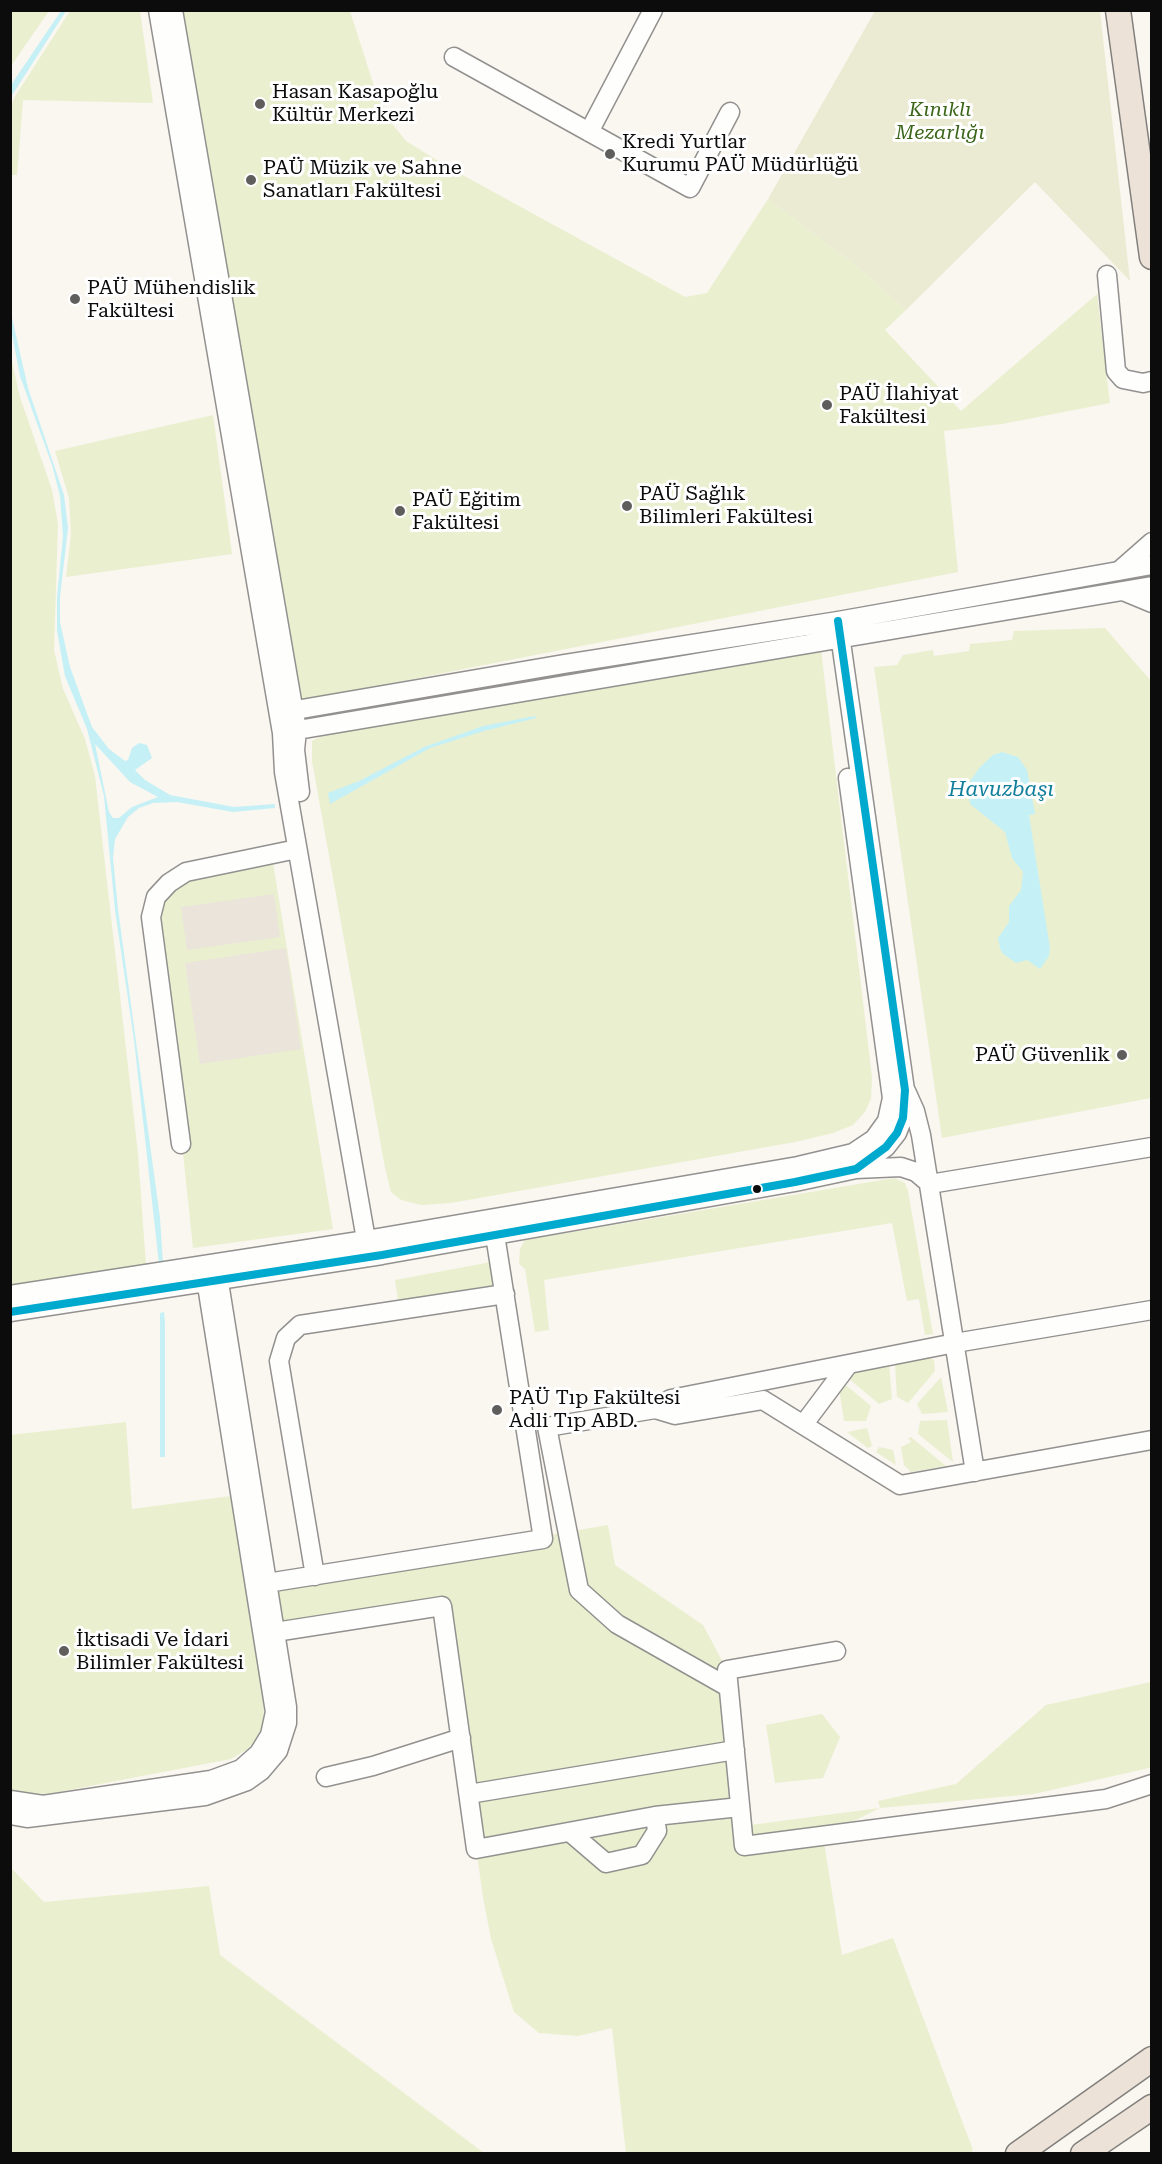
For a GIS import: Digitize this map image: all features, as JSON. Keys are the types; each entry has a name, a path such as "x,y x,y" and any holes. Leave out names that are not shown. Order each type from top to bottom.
{"main road":[{"path":"1118,10 1152,257"},
{"path":"1018,2154 1152,2059"},
{"path":"1083,2154 1148,2112"}],"street":[{"path":"158,10 193,177 289,732 295,750 374,1247"},
{"path":"173,10 193,177"},
{"path":"589,132 653,10"},
{"path":"454,57 690,188 730,112"},
{"path":"1107,275 1116,371 1123,379 1143,383 1152,381"},
{"path":"1118,572 1152,542"},
{"path":"289,732 834,630 1152,566"},
{"path":"286,712 834,630 1152,586"},
{"path":"1121,591 1152,603"},
{"path":"834,630 904,1090 903,1118 897,1133 886,1147 856,1169"},
{"path":"10,1312 211,1274 374,1247 798,1166 853,1153 874,1139 888,1121 892,1098 834,630"},
{"path":"289,732 284,772 374,1247"},
{"path":"180,1144 152,917 156,897 169,883 186,872 297,849"},
{"path":"905,1090 915,1111 930,1184 975,1472"},
{"path":"930,1184 1152,1147"},
{"path":"374,1247 495,1235 795,1182 856,1169 901,1167 916,1172 930,1184"},
{"path":"267,1583 543,1539 495,1235"},
{"path":"10,1295 211,1274"},
{"path":"10,1815 27,1818 205,1796 247,1782 261,1771 278,1751 287,1723 287,1707 211,1274"},
{"path":"10,1800 43,1805 211,1780 241,1769 259,1753 270,1735 275,1712 211,1274"},
{"path":"315,1576 279,1361 286,1338 300,1324 505,1294"},
{"path":"728,1686 617,1624 579,1590 547,1427 655,1409 671,1399 954,1343 1152,1310"},
{"path":"803,1425 848,1365"},
{"path":"655,1409 675,1415 763,1400 900,1485 1152,1440"},
{"path":"275,1632 442,1606 476,1849 655,1816 740,1807"},
{"path":"836,1651 727,1670 744,1846 1106,1799 1152,1784"},
{"path":"326,1777 373,1766 461,1738"},
{"path":"469,1794 735,1750"},
{"path":"571,1833 606,1863 642,1855 657,1831 655,1816"}],"green space":[{"path":"10,11 49,11 11,66"},
{"path":"70,11 140,11 153,103 23,100 17,175 11,175 10,110 14,98"},
{"path":"175,11 350,11 373,83 390,121 406,141 448,167 685,297 707,293 768,199 859,268 906,310 885,330 961,411 1097,294 1110,403 1002,424 944,431 958,572 296,702"},
{"name":"Kınıklı Mezarlığı","path":"875,11 1100,11 1130,281 1035,182 906,310 859,268 768,199"},
{"path":"10,353 20,397 52,490 58,524 54,650 63,689 85,739 95,776 138,1154 146,1265 11,1285"},
{"path":"213,415 232,554 66,577 71,534 69,498 55,451"},
{"path":"1105,628 1151,681 1151,1098 942,1138 874,667 897,665 903,655 933,650 934,656 969,651 970,644 1012,640 1014,631"},
{"path":"821,650 872,1077 871,1099 865,1112 853,1125 833,1133 795,1142 451,1203 421,1205 401,1200 391,1192 385,1168 312,761 312,741 328,733"},
{"path":"272,857 333,1229 193,1248 156,897 169,883"},
{"path":"894,1178 905,1183 908,1191 933,1334 925,1335 919,1299 907,1301 892,1223 544,1280 549,1330 535,1332 525,1269 519,1264 520,1249 525,1240"},
{"path":"491,1262 495,1285 398,1300 395,1280"},
{"path":"926,1356 934,1360 935,1371 908,1403 897,1397 895,1364"},
{"path":"889,1365 892,1399 879,1404 847,1377 852,1373"},
{"path":"941,1377 948,1412 922,1414 917,1404"},
{"path":"841,1381 871,1406 866,1421 844,1421 839,1388"},
{"path":"947,1420 953,1462 918,1434 920,1421"},
{"path":"126,1422 132,1509 231,1496 264,1698 263,1732 248,1749 231,1759 48,1794 14,1792 11,1789 10,1435"},
{"path":"867,1428 872,1446 868,1448 847,1432"},
{"path":"911,1437 946,1466 911,1472 904,1465 901,1447 911,1442 908,1438"},
{"path":"879,1447 893,1450 896,1465 876,1452"},
{"path":"608,1525 615,1565 703,1625 727,1670 743,1826 880,1808 823,1836 842,1955 893,1938 973,2150 969,2154 626,2153 612,2028 578,2036 539,2033 514,2012 491,1939 483,1897 442,1606 275,1632 267,1583"},
{"path":"1151,1682 1152,1766 1149,1768 1034,1794 880,1808 878,1801 956,1784 1046,1705"},
{"path":"822,1714 840,1737 823,1778 775,1783 766,1725"},
{"path":"11,1868 44,1902 209,1886 220,1955 484,2153 11,2153"}],"shaded area":[{"path":"274,894 280,937 187,950 181,907"},
{"path":"286,948 301,1049 200,1064 185,963"}],"water":[{"path":"61,11 66,11 11,97 11,85"},
{"path":"10,309 28,388 64,495 68,528 60,597 60,622 70,667 92,727 109,749 125,761 128,760 132,748 139,743 147,745 152,758 135,770 145,780 170,795 234,807 275,804 275,808 233,812 177,802 153,803 139,808 128,817 115,839 113,858 118,909 160,1218 163,1263 159,1264 134,1040 115,910 104,796 87,729 65,676 57,631 57,597 63,536 60,496 52,465 20,376 11,329","holes":["95,744 130,782 158,797 132,807 119,818 113,818 109,812"]},
{"path":"535,716 536,718 430,748 330,804 328,793 359,781 424,747 483,726"},
{"name":"Havuzbaşı","path":"1002,752 1018,757 1027,770 1035,814 1029,815 1050,948 1049,956 1040,969 1027,960 1016,963 1002,953 998,938 1009,922 1009,906 1021,890 1023,872 1012,858 1005,832 971,805 967,795 968,784 980,767 993,755"},
{"path":"164,1312 165,1457 160,1457 160,1313"}],"transit line":[{"path":"10,1312 382,1255 795,1182 856,1169 886,1147 897,1133 903,1118 905,1090 838,621"}],"place":[{"name":"Hasan Kasapoğlu Kültür Merkezi","path":"260,104"},
{"name":"Kredi Yurtlar Kurumu PAÜ Müdürlüğü","path":"610,154"},
{"name":"PAÜ Müzik ve Sahne Sanatları Fakültesi","path":"251,180"},
{"name":"PAÜ Mühendislik Fakültesi","path":"75,299"},
{"name":"PAÜ İlahiyat Fakültesi","path":"827,405"},
{"name":"PAÜ Sağlık Bilimleri Fakültesi","path":"627,506"},
{"name":"PAÜ Eğitim Fakültesi","path":"400,511"},
{"name":"PAÜ Güvenlik","path":"1122,1055"},
{"name":"PAÜ Tıp Fakültesi Adli Tıp ABD.","path":"497,1410"},
{"name":"İktisadi Ve İdari Bilimler Fakültesi","path":"64,1651"}]}
